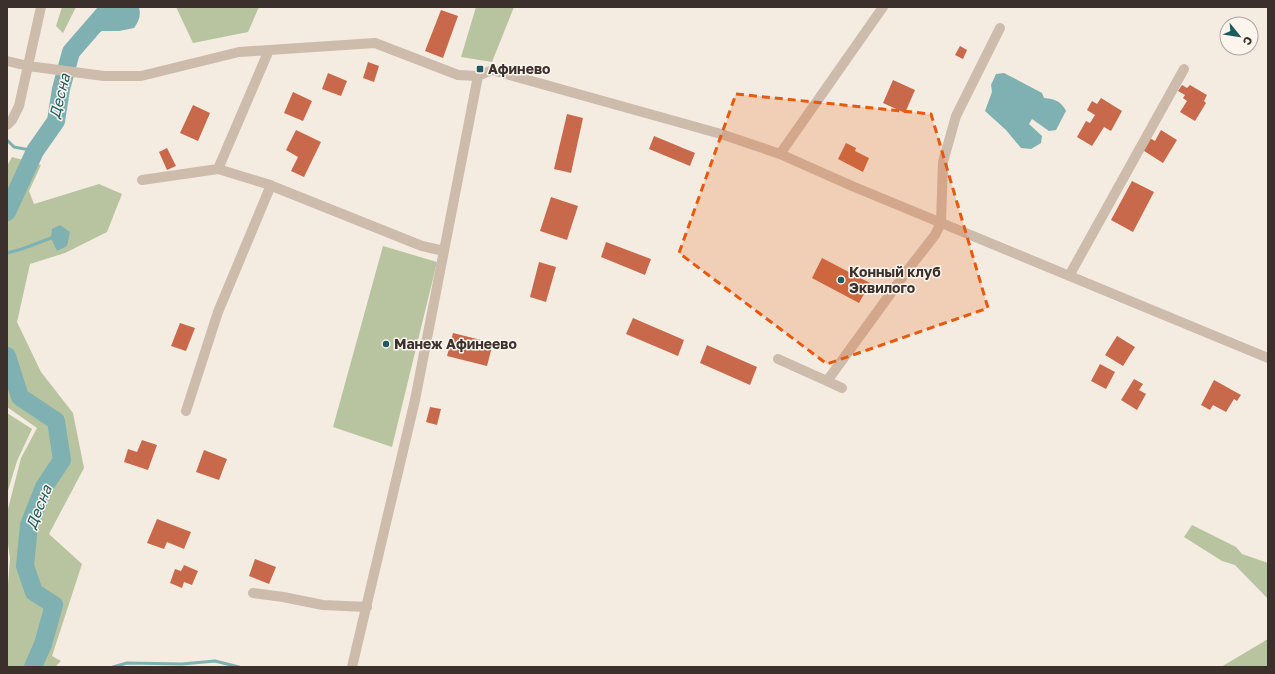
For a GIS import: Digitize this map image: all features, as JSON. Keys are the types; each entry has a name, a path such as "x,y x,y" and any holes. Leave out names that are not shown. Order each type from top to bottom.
{"street":[{"path":"7,125 12,120 19,106 41,7"},
{"path":"780,154 883,7"},
{"path":"827,381 907,270 935,235 941,223 943,162 956,116 1000,28"},
{"path":"7,61 28,66 104,76 141,76 239,52 375,43 458,75 478,76 492,70 721,134 780,154 941,223 1268,358"},
{"path":"218,169 269,50"},
{"path":"1069,276 1184,69"},
{"path":"352,667 415,400 478,76"},
{"path":"142,180 218,169 271,185 422,246 444,251"},
{"path":"186,411 218,312 271,185"},
{"path":"778,359 842,388"},
{"path":"252,593 283,597 323,605 367,607"}],"highlighted area":[{"path":"736,94 931,114 988,308 827,364 679,253"}],"green space":[{"path":"62,7 76,7 63,33 56,26"},
{"path":"176,7 259,7 248,32 193,43"},
{"path":"476,7 514,7 492,62 461,57"},
{"path":"12,157 41,165 29,191 34,204 99,184 122,194 107,232 65,253 30,264 17,322 41,372 73,413 84,468 49,534 82,564 52,656 61,661 55,667 7,667 7,598 10,558 7,537 7,513 21,458 37,428 7,407 7,166"},
{"name":"Манеж Афинеево","path":"383,246 437,262 392,447 333,427"},
{"path":"7,413 32,429 17,461 7,494"},
{"path":"1192,525 1236,547 1242,554 1268,563 1268,599 1235,565 1222,561 1184,537"},
{"path":"1268,639 1268,666 1221,667"}],"water":[{"path":"110,7 139,7 139,18 134,28 119,31 102,31 77,45"},
{"path":"1004,73 1042,93 1044,98 1057,101 1066,111 1056,130 1049,131 1032,119 1029,124 1042,136 1041,143 1031,149 1021,148 1006,130 985,111 992,92 991,85 996,74"},
{"path":"60,225 70,232 67,246 57,251 51,238 52,229"}],"building":[{"path":"441,10 458,16 443,58 425,51"},
{"path":"960,46 967,50 963,59 955,55"},
{"path":"368,62 379,66 374,82 363,78"},
{"path":"328,73 347,81 341,96 322,89"},
{"path":"893,80 915,90 905,113 883,103"},
{"path":"1182,85 1187,88 1190,85 1207,95 1204,101 1206,103 1195,121 1180,112 1187,101 1183,98 1185,95 1178,91"},
{"path":"293,92 312,101 303,121 284,113"},
{"path":"1101,98 1122,111 1111,131 1104,127 1092,146 1077,137 1086,121 1090,123 1095,115 1087,110 1092,101 1097,104"},
{"path":"193,105 210,113 198,141 180,133"},
{"path":"567,114 583,118 571,173 554,169"},
{"path":"296,130 321,142 304,177 291,171 298,157 286,150"},
{"path":"1161,130 1177,140 1163,163 1141,149 1148,137 1155,141"},
{"path":"654,136 695,153 690,166 649,149"},
{"path":"846,143 856,148 855,151 869,158 863,172 838,159"},
{"path":"167,148 176,166 167,170 159,152"},
{"path":"1132,181 1154,192 1133,232 1111,220"},
{"path":"551,197 578,206 567,240 540,231"},
{"path":"606,242 651,259 645,275 601,257"},
{"name":"Конный клуб Эквилого","path":"822,258 870,283 859,303 812,278"},
{"path":"539,262 556,267 546,302 530,297"},
{"path":"633,318 684,340 678,356 626,334"},
{"path":"180,323 195,328 186,351 171,346"},
{"path":"453,333 493,343 487,366 447,356"},
{"path":"1117,336 1135,347 1123,366 1105,355"},
{"path":"707,345 757,367 750,385 700,363"},
{"path":"1100,364 1115,372 1106,389 1091,381"},
{"path":"1134,379 1143,384 1139,390 1146,394 1137,410 1121,400"},
{"path":"1214,380 1241,395 1237,401 1234,399 1226,412 1213,405 1210,410 1201,405"},
{"path":"430,407 441,409 437,425 426,422"},
{"path":"142,440 157,445 148,470 124,462 128,449 137,452"},
{"path":"204,450 227,459 219,480 196,472"},
{"path":"157,519 191,532 184,549 167,542 164,549 147,543"},
{"path":"255,559 276,567 269,584 249,576"},
{"path":"184,565 198,571 192,585 184,582 182,588 170,583 175,569 181,571"}],"waterway":[{"name":"Десна","path":"7,212 35,151 56,121 61,89 71,52 110,7"},
{"path":"7,140 14,147 35,151"},
{"path":"7,253 51,238"},
{"name":"Десна","path":"7,356 20,397 56,421 62,460 44,487 29,525 25,566 34,592 54,605 43,644 33,667"},
{"path":"113,667 127,663 182,664 215,661 239,667"}],"place":[{"name":"Афинево","path":"480,69"},
{"name":"Конный клуб Эквилого","path":"841,280"},
{"name":"Манеж Афинеево","path":"386,344"}]}
